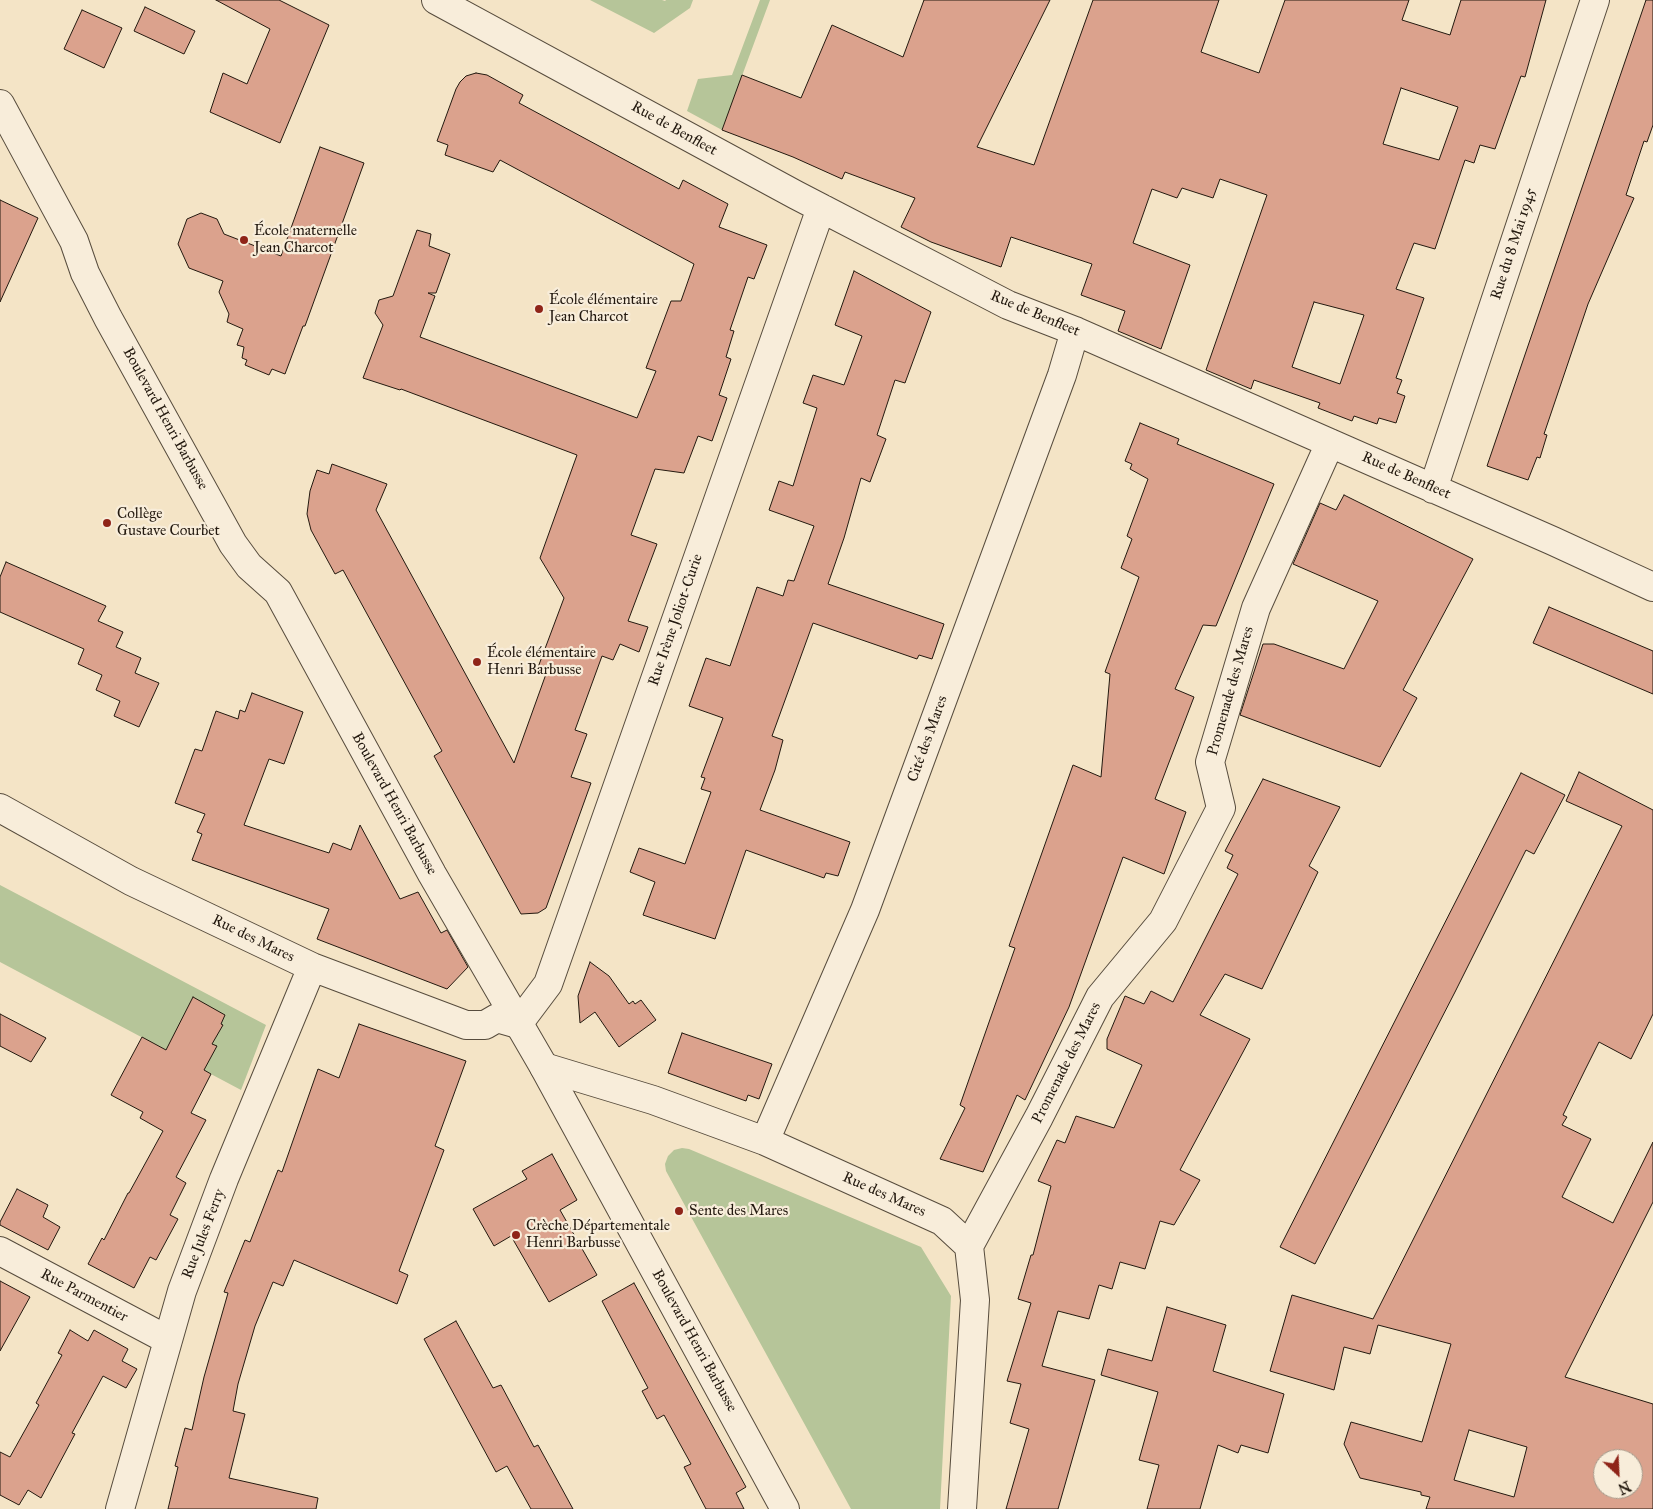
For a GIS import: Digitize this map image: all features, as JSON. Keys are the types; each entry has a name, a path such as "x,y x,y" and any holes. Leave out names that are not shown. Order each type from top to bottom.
{"street":[{"name":"Rue de Benfleet","path":"436,0 821,208 1008,304 1075,331 1433,488 1653,587"},
{"name":"Rue du 8 Mai 1945","path":"1433,488 1595,0"},
{"name":"Boulevard Henri Barbusse","path":"0,104 74,241 85,273 108,318 233,544 249,566 278,592 432,874 544,1068 785,1509"},
{"name":"Rue Irène Joliot-Curie","path":"518,1024 548,984 821,208"},
{"name":"Cité des Mares","path":"765,1141 865,910 1062,375 1075,331"},
{"name":"Promenade des Mares","path":"969,1246 1039,1117 1100,997 1163,921 1221,808 1210,762 1256,608 1330,443"},
{"name":"Rue des Mares","path":"0,808 131,881 312,967 466,1026 485,1025 497,1018 518,1024"},
{"name":"Rue Jules Ferry","path":"120,1509 182,1290 224,1179 312,967"},
{"name":"Rue des Mares","path":"544,1068 653,1100 765,1141 942,1221 969,1246"},
{"path":"962,1509 975,1300 969,1246"},
{"name":"Rue Parmentier","path":"0,1251 168,1340"}],"green space":[{"path":"590,0 693,0 690,8 654,33"},
{"path":"760,0 770,0 722,130 687,111 698,79 732,75"},
{"path":"0,885 266,1025 241,1090 0,962"},
{"path":"689,1149 921,1247 951,1296 940,1509 851,1509 666,1171 665,1164 668,1156 674,1150"}],"building":[{"path":"216,0 279,0 329,25 280,143 210,112 223,73 247,84 270,29"},
{"path":"924,0 1050,0 977,147 1034,165 1093,0 1219,0 1201,52 1259,73 1285,0 1409,0 1402,20 1450,35 1461,0 1546,0 1525,77 1521,76 1495,149 1480,145 1474,163 1465,160 1435,249 1414,243 1396,289 1424,298 1396,378 1402,380 1397,393 1405,396 1396,423 1379,418 1377,424 1354,416 1352,421 1318,408 1320,403 1254,380 1251,389 1206,370 1267,195 1220,179 1213,198 1182,188 1177,198 1152,189 1133,243 1190,265 1161,349 1118,331 1125,311 1081,295 1092,264 1011,237 1001,267 931,242 901,227 915,198 845,172 842,179 793,157 722,130 742,75 801,98 832,25 903,57","holes":["1401,88 1458,107 1439,160 1383,144","1314,302 1364,315 1340,384 1292,367"]},
{"path":"1646,0 1653,0 1653,125 1647,142 1644,141 1626,195 1634,198 1588,304 1544,434 1547,435 1540,458 1537,457 1528,480 1487,466"},
{"path":"145,7 195,31 184,54 134,31"},
{"path":"82,10 122,28 104,68 64,49"},
{"path":"476,73 487,75 523,95 519,103 679,189 683,180 728,204 719,227 767,245 754,279 748,277 730,330 734,331 726,357 731,359 719,395 727,398 712,441 698,436 684,473 655,469 631,535 657,544 628,621 648,627 639,652 620,644 613,660 602,656 575,730 587,734 571,777 591,783 546,908 538,913 521,914 434,756 442,751 343,570 335,574 311,530 307,514 310,491 317,470 329,474 332,464 387,484 376,510 514,763 546,674 537,670 564,598 540,558 577,455 401,389 363,378 383,325 375,313 379,300 393,296 417,230 431,234 429,246 450,254 436,293 428,293 435,296 420,337 637,418 656,371 646,368 671,301 681,301 694,264 500,160 493,172 445,155 448,145 437,141 456,89 466,76"},
{"path":"320,147 364,163 305,326 303,326 285,374 272,369 269,375 245,365 247,360 242,358 244,347 237,345 243,329 227,322 229,314 219,292 223,281 189,268 178,244 187,219 201,213 217,219 224,234 281,256"},
{"path":"0,200 38,218 0,302"},
{"path":"854,271 931,312 905,383 895,380 877,435 886,439 870,482 861,478 844,538 828,584 944,624 932,659 919,655 917,659 813,623 772,736 783,740 775,770 760,810 850,842 838,876 826,873 824,878 746,850 715,939 643,915 655,882 630,872 639,848 685,864 711,792 701,789 705,778 701,777 723,718 689,706 706,658 730,666 757,587 783,596 788,580 794,581 814,526 769,510 779,481 793,486 817,408 803,403 813,375 844,385 862,336 835,325"},
{"path":"1140,423 1179,439 1177,444 1274,484 1216,626 1203,625 1175,689 1194,697 1155,799 1186,812 1164,874 1123,857 1069,1007 1025,1100 1017,1095 983,1172 940,1159 965,1108 960,1105 1015,948 1009,946 1073,765 1101,777 1110,674 1105,672 1139,577 1121,568 1132,539 1127,536 1148,479 1130,469 1132,464 1125,461"},
{"path":"1344,495 1473,559 1403,690 1417,698 1380,767 1240,715 1263,644 1274,644 1344,669 1378,601 1293,564 1320,503 1336,510"},
{"path":"6,562 106,606 98,621 123,632 116,647 141,658 135,673 159,683 139,727 114,716 120,701 96,690 102,675 78,664 84,649 0,612 0,577"},
{"path":"1549,607 1653,651 1653,694 1533,643"},
{"path":"252,693 303,712 284,764 269,759 244,825 329,853 333,843 351,850 360,825 400,899 418,892 441,933 447,930 468,967 447,989 317,939 329,909 192,860 202,834 197,832 205,814 175,803 195,749 202,751 216,711 238,719 240,710 245,712"},
{"path":"1579,772 1653,810 1653,1014 1631,1059 1599,1042 1585,1070 1563,1115 1567,1117 1562,1125 1591,1139 1562,1197 1613,1223 1653,1142 1653,1202 1565,1377 1653,1404 1653,1509 1426,1509 1430,1497 1421,1495 1421,1492 1360,1478 1344,1444 1351,1422 1422,1442 1451,1344 1378,1325 1370,1354 1344,1347 1334,1390 1270,1371 1292,1295 1373,1319 1622,826 1566,801","holes":["1469,1430 1527,1447 1514,1497 1454,1480"]},
{"path":"1521,773 1565,795 1534,854 1526,850 1315,1264 1280,1247"},
{"path":"1263,779 1340,807 1309,866 1318,872 1262,989 1225,974 1200,1015 1250,1039 1180,1170 1200,1180 1174,1225 1160,1221 1145,1269 1120,1262 1112,1289 1099,1285 1089,1319 1058,1311 1042,1366 1095,1380 1058,1509 1006,1509 1029,1429 1010,1423 1021,1384 1007,1381 1031,1303 1018,1299 1031,1255 1033,1255 1051,1186 1038,1181 1057,1140 1065,1143 1076,1116 1114,1128 1142,1065 1107,1049 1107,1039 1125,996 1144,1004 1151,991 1173,1002 1238,874 1227,868 1233,855 1225,851"},
{"path":"590,962 609,976 629,1004 633,1001 635,1004 641,1000 656,1020 619,1047 595,1012 580,1023 578,996"},
{"path":"193,997 225,1015 221,1024 223,1025 212,1044 217,1046 204,1070 211,1074 191,1113 206,1120 176,1177 186,1183 170,1215 178,1219 156,1260 150,1257 134,1288 88,1264 102,1238 104,1240 163,1131 140,1118 143,1112 111,1095 142,1037 166,1050"},
{"path":"0,1014 46,1038 31,1062 0,1046"},
{"path":"359,1024 466,1061 435,1146 444,1150 399,1271 408,1275 397,1304 294,1260 283,1286 273,1282 255,1326 238,1384 233,1411 245,1414 229,1478 318,1498 316,1509 168,1509 178,1467 175,1466 185,1428 192,1430 204,1377 228,1293 224,1292 245,1240 250,1242 278,1170 282,1172 318,1069 339,1078"},
{"path":"682,1033 772,1064 759,1099 748,1095 746,1101 668,1073"},
{"path":"552,1154 577,1200 560,1210 597,1275 549,1302 511,1236 494,1246 473,1209 527,1179 522,1171"},
{"path":"17,1189 48,1205 43,1217 60,1227 48,1250 0,1225"},
{"path":"0,1281 30,1297 0,1351"},
{"path":"634,1283 746,1487 736,1493 744,1509 706,1509 684,1467 691,1464 664,1415 657,1419 642,1391 648,1388 602,1301"},
{"path":"1167,1307 1226,1325 1213,1371 1284,1394 1268,1453 1241,1445 1238,1453 1218,1445 1200,1509 1147,1509 1159,1465 1139,1460 1158,1392 1101,1375 1108,1349 1152,1361"},
{"path":"456,1321 493,1388 501,1385 534,1447 538,1445 573,1509 531,1509 507,1466 496,1472 424,1339"},
{"path":"70,1330 88,1341 94,1330 128,1349 122,1361 137,1369 126,1388 103,1376 72,1433 75,1434 41,1498 28,1490 19,1505 0,1495 0,1452 10,1457 39,1405 36,1403 62,1355 58,1353"}],"place":[{"name":"École maternelle Jean Charcot","path":"244,240"},
{"name":"École élémentaire Jean Charcot","path":"539,309"},
{"name":"Collège Gustave Courbet","path":"107,523"},
{"name":"École élémentaire Henri Barbusse","path":"477,662"},
{"name":"Sente des Mares","path":"679,1211"},
{"name":"Crèche Départementale Henri Barbusse","path":"516,1235"}]}
